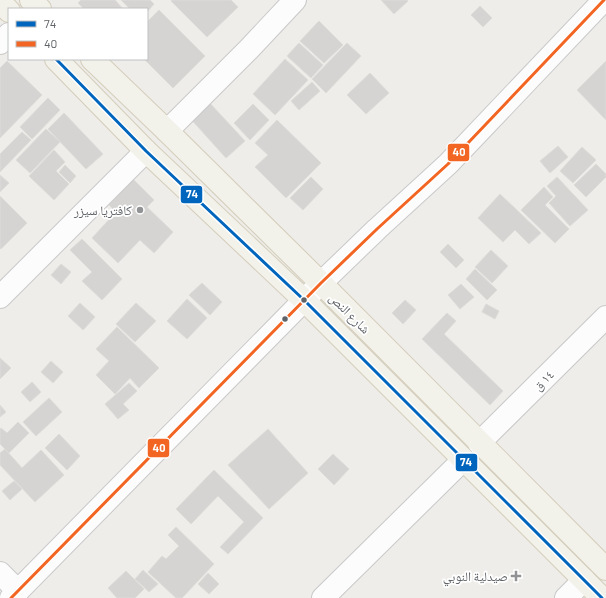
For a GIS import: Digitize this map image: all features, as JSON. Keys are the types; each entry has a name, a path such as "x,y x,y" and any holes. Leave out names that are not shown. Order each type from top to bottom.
{"main road":[{"path":"0,2 8,10"},
{"name":"شارع النص","path":"57,60 146,151 304,300 602,598"},
{"name":"شارع النص","path":"93,60 321,283 479,443 605,567"}],"street":[{"path":"167,131 249,49 295,0"},
{"path":"0,574 14,595 321,283 448,164 604,0"},
{"path":"0,43 8,35"},
{"path":"0,297 146,151"},
{"name":"١٤ ق","path":"479,443 606,317"},
{"path":"323,598 463,460"},
{"path":"566,598 584,580"}],"building":[{"path":"81,0 115,0 122,8 83,8 78,3"},
{"path":"121,0 150,0 154,4 148,11 148,8 129,8"},
{"path":"231,0 238,7 207,37 171,1"},
{"path":"381,0 407,0 408,1 394,14"},
{"path":"480,6 492,18 483,27 471,15"},
{"path":"159,10 205,56 173,88 145,60 148,60 148,21"},
{"path":"319,21 343,45 324,63 300,41"},
{"path":"299,43 323,65 311,78 287,56"},
{"path":"347,43 361,56 326,93 312,79"},
{"path":"285,59 308,80 275,115 253,94"},
{"path":"7,61 42,95 0,138 0,68"},
{"path":"606,61 606,120 577,90"},
{"path":"370,73 389,93 366,114 347,95"},
{"path":"312,82 320,91 299,110 291,101"},
{"path":"48,98 60,110 32,139 20,127"},
{"path":"207,100 245,141 226,158 189,117"},
{"path":"253,104 269,120 250,140 234,123"},
{"path":"64,113 103,154 86,169 48,129"},
{"path":"277,120 321,163 286,198 255,167 268,155 255,143"},
{"path":"46,129 60,142 30,173 16,160"},
{"path":"22,132 31,140 0,172 0,154"},
{"path":"558,146 568,157 550,173 540,161"},
{"path":"582,147 596,160 573,183 560,171"},
{"path":"54,150 65,162 56,171 69,184 54,200 29,176"},
{"path":"596,164 606,174 606,177 586,197 574,185"},
{"path":"65,165 76,176 70,183 59,172"},
{"path":"0,175 9,183 0,192"},
{"path":"311,177 323,189 303,210 290,198"},
{"path":"557,177 588,210 570,226 549,203 556,196 547,186"},
{"path":"133,179 154,200 147,207 173,232 154,253 140,240 118,263 92,238 116,212 109,205"},
{"path":"544,187 553,197 545,205 569,229 555,243 521,210"},
{"path":"500,194 541,233 529,244 515,230 503,242 478,218"},
{"path":"0,196 27,223 1,249 0,248"},
{"path":"82,239 122,279 102,300 82,281 92,272 70,250"},
{"path":"448,244 464,260 456,268 440,252"},
{"path":"491,250 508,266 492,283 475,267"},
{"path":"61,264 71,272 61,284 51,275"},
{"path":"475,269 497,290 487,300 466,279"},
{"path":"202,283 222,302 210,315 189,295"},
{"path":"461,284 474,297 460,309 448,295"},
{"path":"187,299 207,318 187,339 167,321"},
{"path":"405,300 416,310 403,324 392,313"},
{"path":"80,303 95,317 83,330 68,316"},
{"path":"136,303 156,321 135,342 116,324"},
{"path":"486,304 499,311 495,319 482,312"},
{"path":"447,313 456,321 444,334 503,391 490,405 422,339"},
{"path":"117,327 159,368 139,388 130,378 115,394 96,375 109,361 96,349"},
{"path":"0,358 11,368 0,379"},
{"path":"51,361 63,372 53,383 41,372"},
{"path":"32,382 41,392 30,402 21,392"},
{"path":"129,383 137,391 123,404 129,410 118,419 105,404"},
{"path":"49,398 62,412 36,436 23,422"},
{"path":"0,405 6,412 0,417"},
{"path":"18,422 29,433 9,453 0,444 0,429 1,428 7,433"},
{"path":"268,429 308,473 269,509 228,465"},
{"path":"59,434 80,456 67,470 45,448"},
{"path":"5,449 22,468 41,450 64,475 35,502 0,465 0,453"},
{"path":"333,454 349,469 334,485 318,469"},
{"path":"214,470 263,518 228,554 220,547 244,522 218,496 191,524 176,509"},
{"path":"14,481 22,489 10,500 2,491"},
{"path":"176,527 214,564 182,598 176,598 148,572 162,556 166,559 179,546 168,535"},
{"path":"143,570 158,584 149,592 135,579"},
{"path":"126,571 144,589 135,598 117,598 108,588"},
{"path":"208,573 219,584 209,594 198,584"}],"transit line":[{"name":"40","path":"11,598 321,283 448,164 604,0"},
{"name":"74","path":"57,60 146,151 304,300 602,598"}],"place":[{"name":"كافتريا سيزر","path":"140,210"},
{"name":"صيدلية النوبي","path":"516,576"}]}
